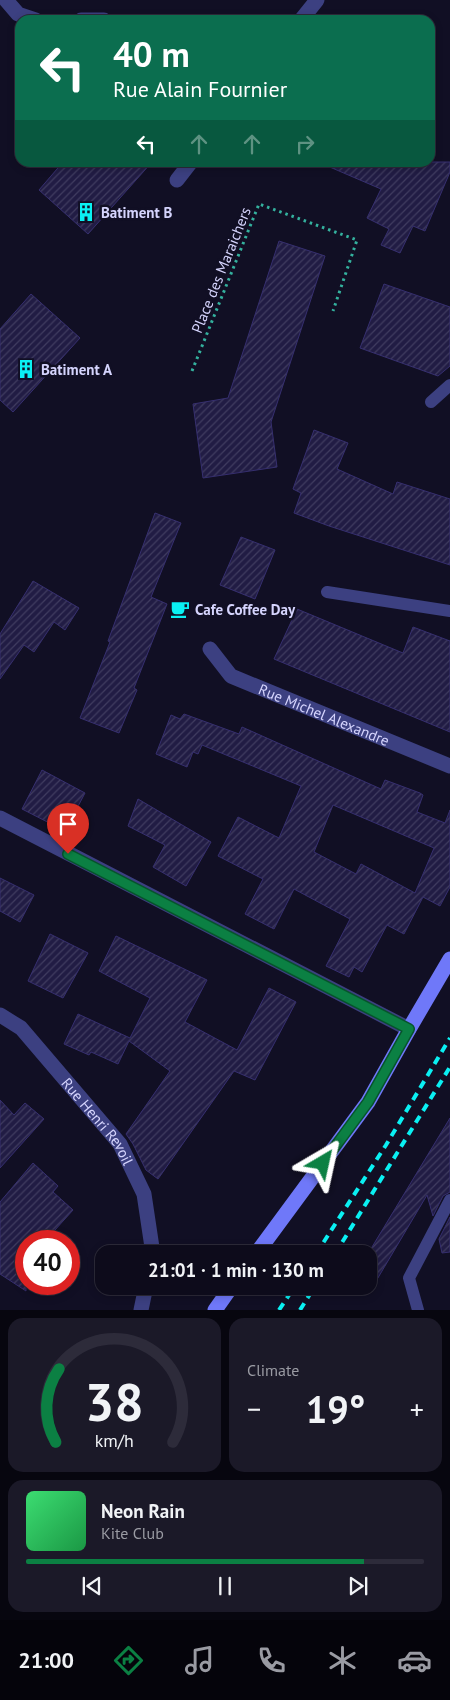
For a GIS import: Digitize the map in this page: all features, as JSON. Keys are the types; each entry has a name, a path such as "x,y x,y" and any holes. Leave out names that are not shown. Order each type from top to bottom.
{"street":[{"path":"6,0 21,15"},
{"path":"305,15 317,0"},
{"path":"177,180 187,167"},
{"name":"Rue Michel Alexandre","path":"210,649 231,676 450,766"},
{"path":"0,818 409,1029"},
{"path":"263,1245 368,1102 450,959"},
{"name":"Rue Henri Revoil","path":"0,1015 20,1028 120,1144 144,1194 152,1245"},
{"path":"141,1310 144,1295"},
{"path":"215,1310 226,1295"}],"lane":[{"path":"431,402 450,385"},
{"path":"326,592 450,611"},
{"path":"418,1310 409,1278 450,1200"}],"path":[{"name":"Place des Maraichers","path":"192,371 259,204 356,240 333,311"}],"building":[{"path":"435,162 450,162 450,172 425,231 413,226 400,253 381,245 389,229 367,218 381,189 330,167 435,167"},
{"name":"Batiment B","path":"59,167 148,167 88,234 39,190"},
{"path":"279,241 325,256 271,422 277,467 203,478 193,404 228,398"},
{"path":"384,284 450,307 450,366 438,376 360,348"},
{"name":"Batiment A","path":"31,294 80,338 13,412 0,400 0,329"},
{"path":"314,430 348,443 337,469 393,494 397,482 450,499 450,565 294,513 301,493 293,489"},
{"path":"155,513 181,523 151,597 167,604 134,688 137,690 119,733 80,718 110,642 108,641"},
{"path":"241,537 275,550 255,599 220,585"},
{"path":"33,581 79,608 65,630 54,622 34,652 24,645 0,679 0,634"},
{"path":"297,609 403,653 413,627 450,641 450,732 274,659"},
{"path":"184,714 239,734 242,727 381,789 385,780 420,793 423,795 417,812 445,823 450,810 450,887 440,906 423,897 404,934 387,925 362,972 354,967 349,977 326,966 350,919 294,889 274,929 245,914 263,879 218,856 238,817 279,838 301,786 202,745 198,754 193,752 187,767 156,754 171,715 180,719","holes":["333,805 434,848 415,893 361,864 356,874 314,852"]},
{"path":"42,770 85,793 65,831 22,809"},
{"path":"138,799 211,842 186,886 153,867 165,845 128,826"},
{"path":"0,878 34,895 20,922 0,911"},
{"path":"50,934 88,953 63,998 28,981"},
{"path":"116,936 207,980 185,1022 237,1050 269,988 296,1002 255,1080 234,1071 158,1179 146,1170 126,1134 170,1071 129,1041 118,1064 91,1052 89,1055 64,1044 78,1014 130,1038 150,998 99,971"},
{"path":"0,1100 14,1115 25,1103 44,1119 0,1168"},
{"path":"450,1118 450,1192 443,1196 433,1216 427,1195 377,1279 377,1245 373,1245"},
{"path":"33,1163 58,1186 53,1192 73,1210 55,1230 15,1230 15,1284 0,1274 0,1202"},
{"path":"450,1217 450,1252 442,1253 439,1239"}],"railway":[{"path":"322,1245 386,1145 450,1038"},
{"path":"341,1245 450,1067"},
{"path":"279,1310 289,1295"},
{"path":"300,1310 309,1295"}],"place":[{"name":"Batiment B","path":"86,212"},
{"name":"Batiment A","path":"26,369"},
{"name":"Cafe Coffee Day","path":"180,609"}],"route":[{"path":"68,854 409,1029 368,1102 323,1163"}]}
